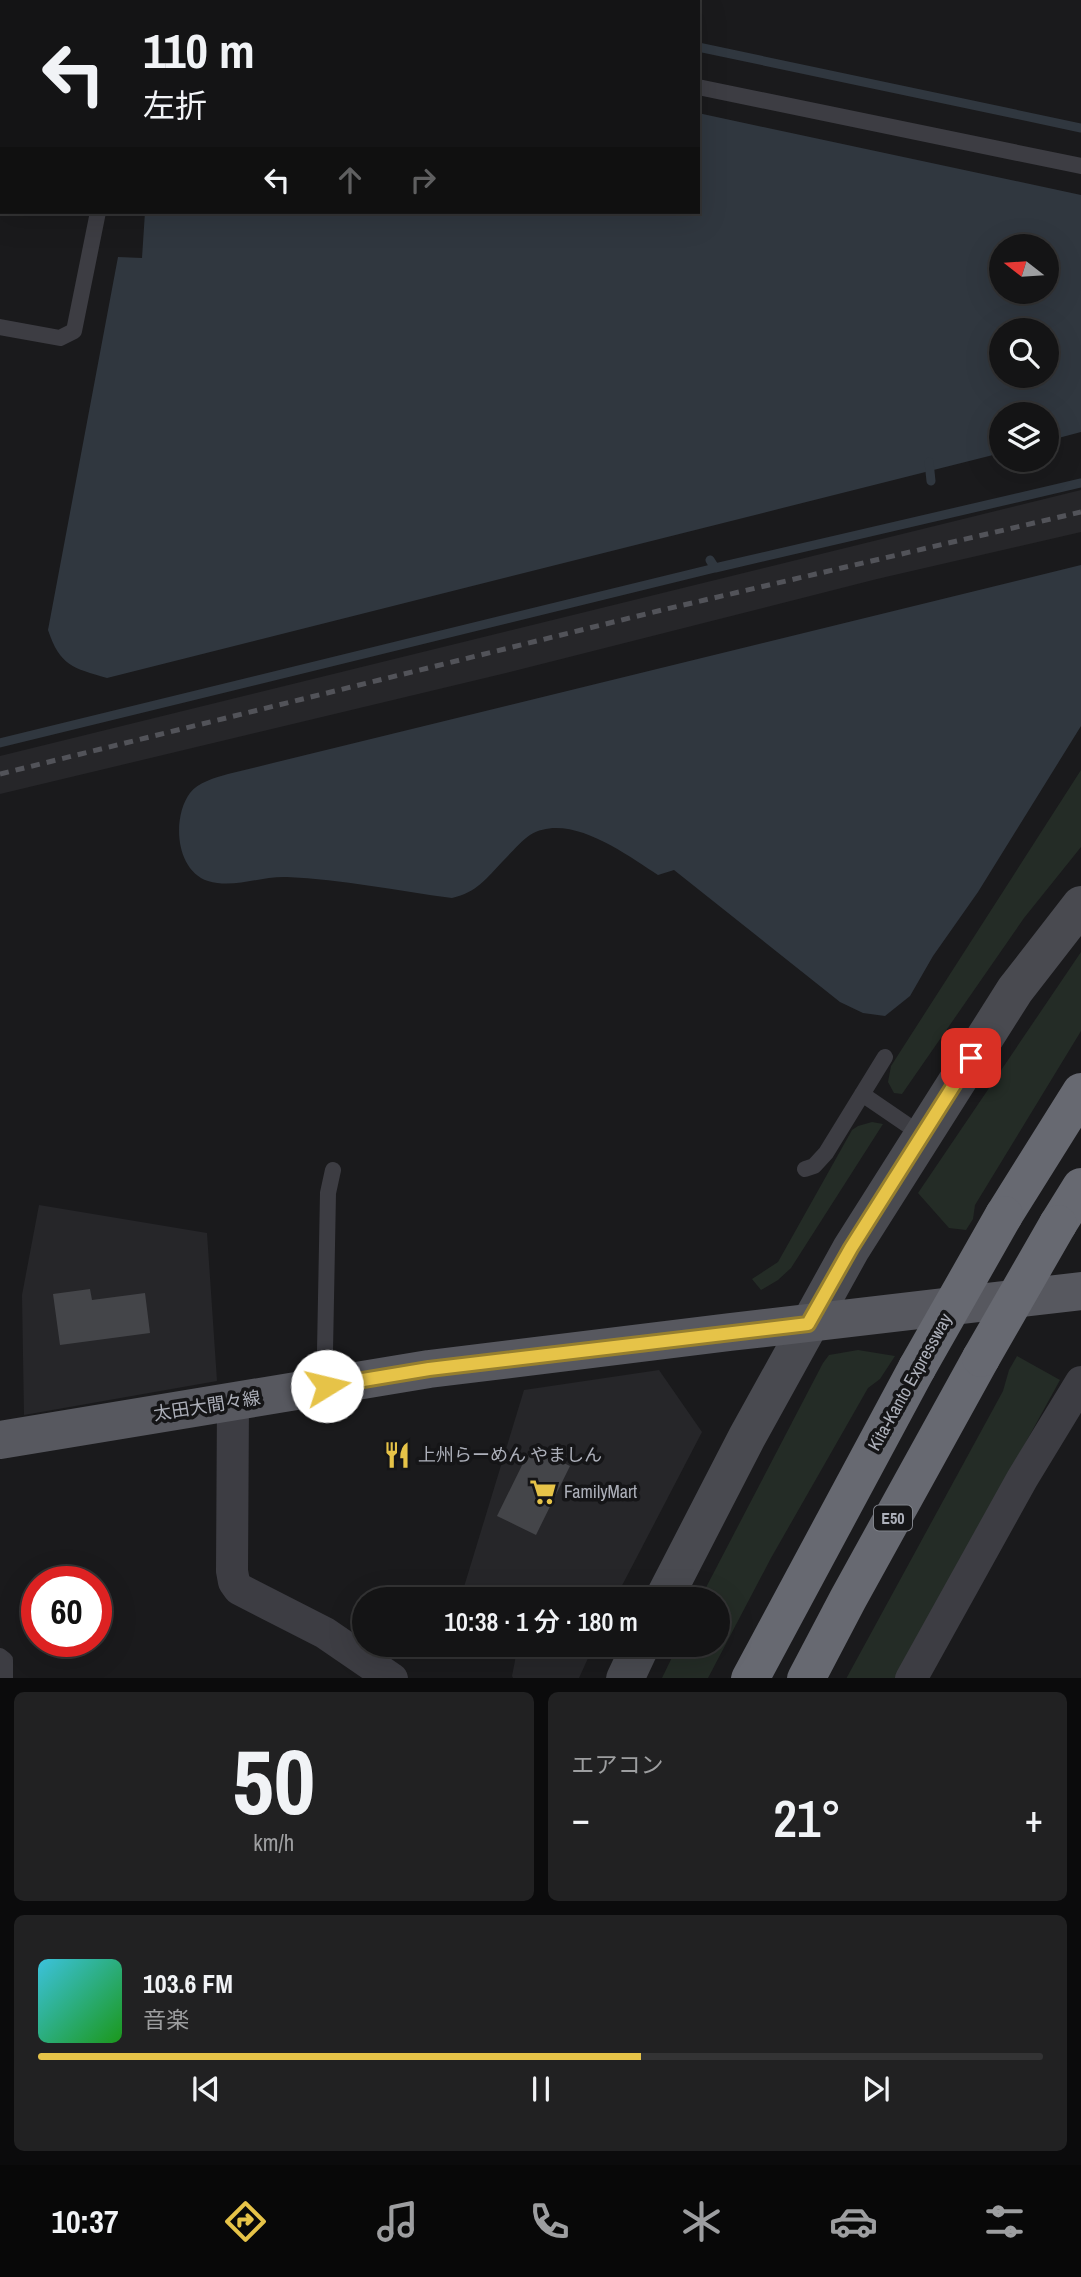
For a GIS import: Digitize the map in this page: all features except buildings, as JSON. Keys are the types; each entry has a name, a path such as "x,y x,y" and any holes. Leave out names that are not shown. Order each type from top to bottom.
{"highway":[{"name":"Kita-Kanto Expressway","path":"750,1678 917,1368 1004,1215 1081,1092"},
{"name":"E50","path":"806,1678 981,1358 1081,1187"}],"main road":[{"name":"太田大間々線","path":"0,1440 429,1369 1081,1292"}],"street":[{"path":"670,1587 747,1437 851,1248 1015,990 1081,905"},
{"path":"911,1678 1022,1479 1081,1382"},
{"path":"233,1402 234,1582 239,1590 325,1633 392,1678"},
{"path":"625,1678 635,1657"}],"lane":[{"path":"700,87 1081,166"},
{"path":"0,327 60,338 74,331 98,214"},
{"path":"805,1169 814,1166 826,1153 885,1057"},
{"path":"862,1094 922,1135"},
{"path":"327,1386 325,1351 328,1206 333,1170"},
{"path":"0,1656 5,1660 5,1678"}],"shaded area":[{"path":"700,113 1081,195 1081,432 1059,438 1059,402 989,402 989,456 107,678 69,664 57,651 48,630 118,257 142,258 145,214 700,214"},
{"path":"1081,490 1081,532 877,579 506,673 0,794 0,756"},
{"path":"1081,565 1081,726 910,996 885,1016 863,1013 840,1002 674,870 658,875 597,838 562,828 545,829 530,835 480,884 452,898 308,878 277,877 218,883 197,875 183,855 179,828 184,803 197,786 218,777"},
{"path":"1081,770 1081,847 1024,918 902,1094 894,1093 888,1082 891,1066"},
{"path":"1081,952 1081,1031 975,1205 973,1219 966,1230 949,1228 918,1193"},
{"path":"872,1122 883,1124 791,1268 761,1290 752,1279 778,1262 852,1130"},
{"path":"39,1205 207,1233 217,1381 24,1415 22,1295"},
{"path":"858,1350 895,1356 880,1379 868,1388 771,1558 730,1636 730,1587 706,1587 829,1355"},
{"path":"1017,1356 1060,1380 896,1678 847,1678 1003,1391 1009,1370"},
{"path":"659,1370 702,1432 621,1587 464,1587 524,1390"},
{"path":"516,1657 589,1657 579,1678 512,1676"},
{"path":"672,1657 719,1657 708,1678 662,1678"}],"waterway":[{"path":"700,47 1081,128"},
{"path":"929,462 931,481"},
{"path":"715,568 1081,483"},
{"path":"0,743 715,568 710,560"}],"railway":[{"path":"0,774 662,610 1081,512"}],"place":[{"name":"上州らーめん やましん","path":"397,1455"},
{"name":"FamilyMart","path":"543,1492"}],"route":[{"path":"327,1386 429,1369 808,1324 851,1248 971,1058"}]}
